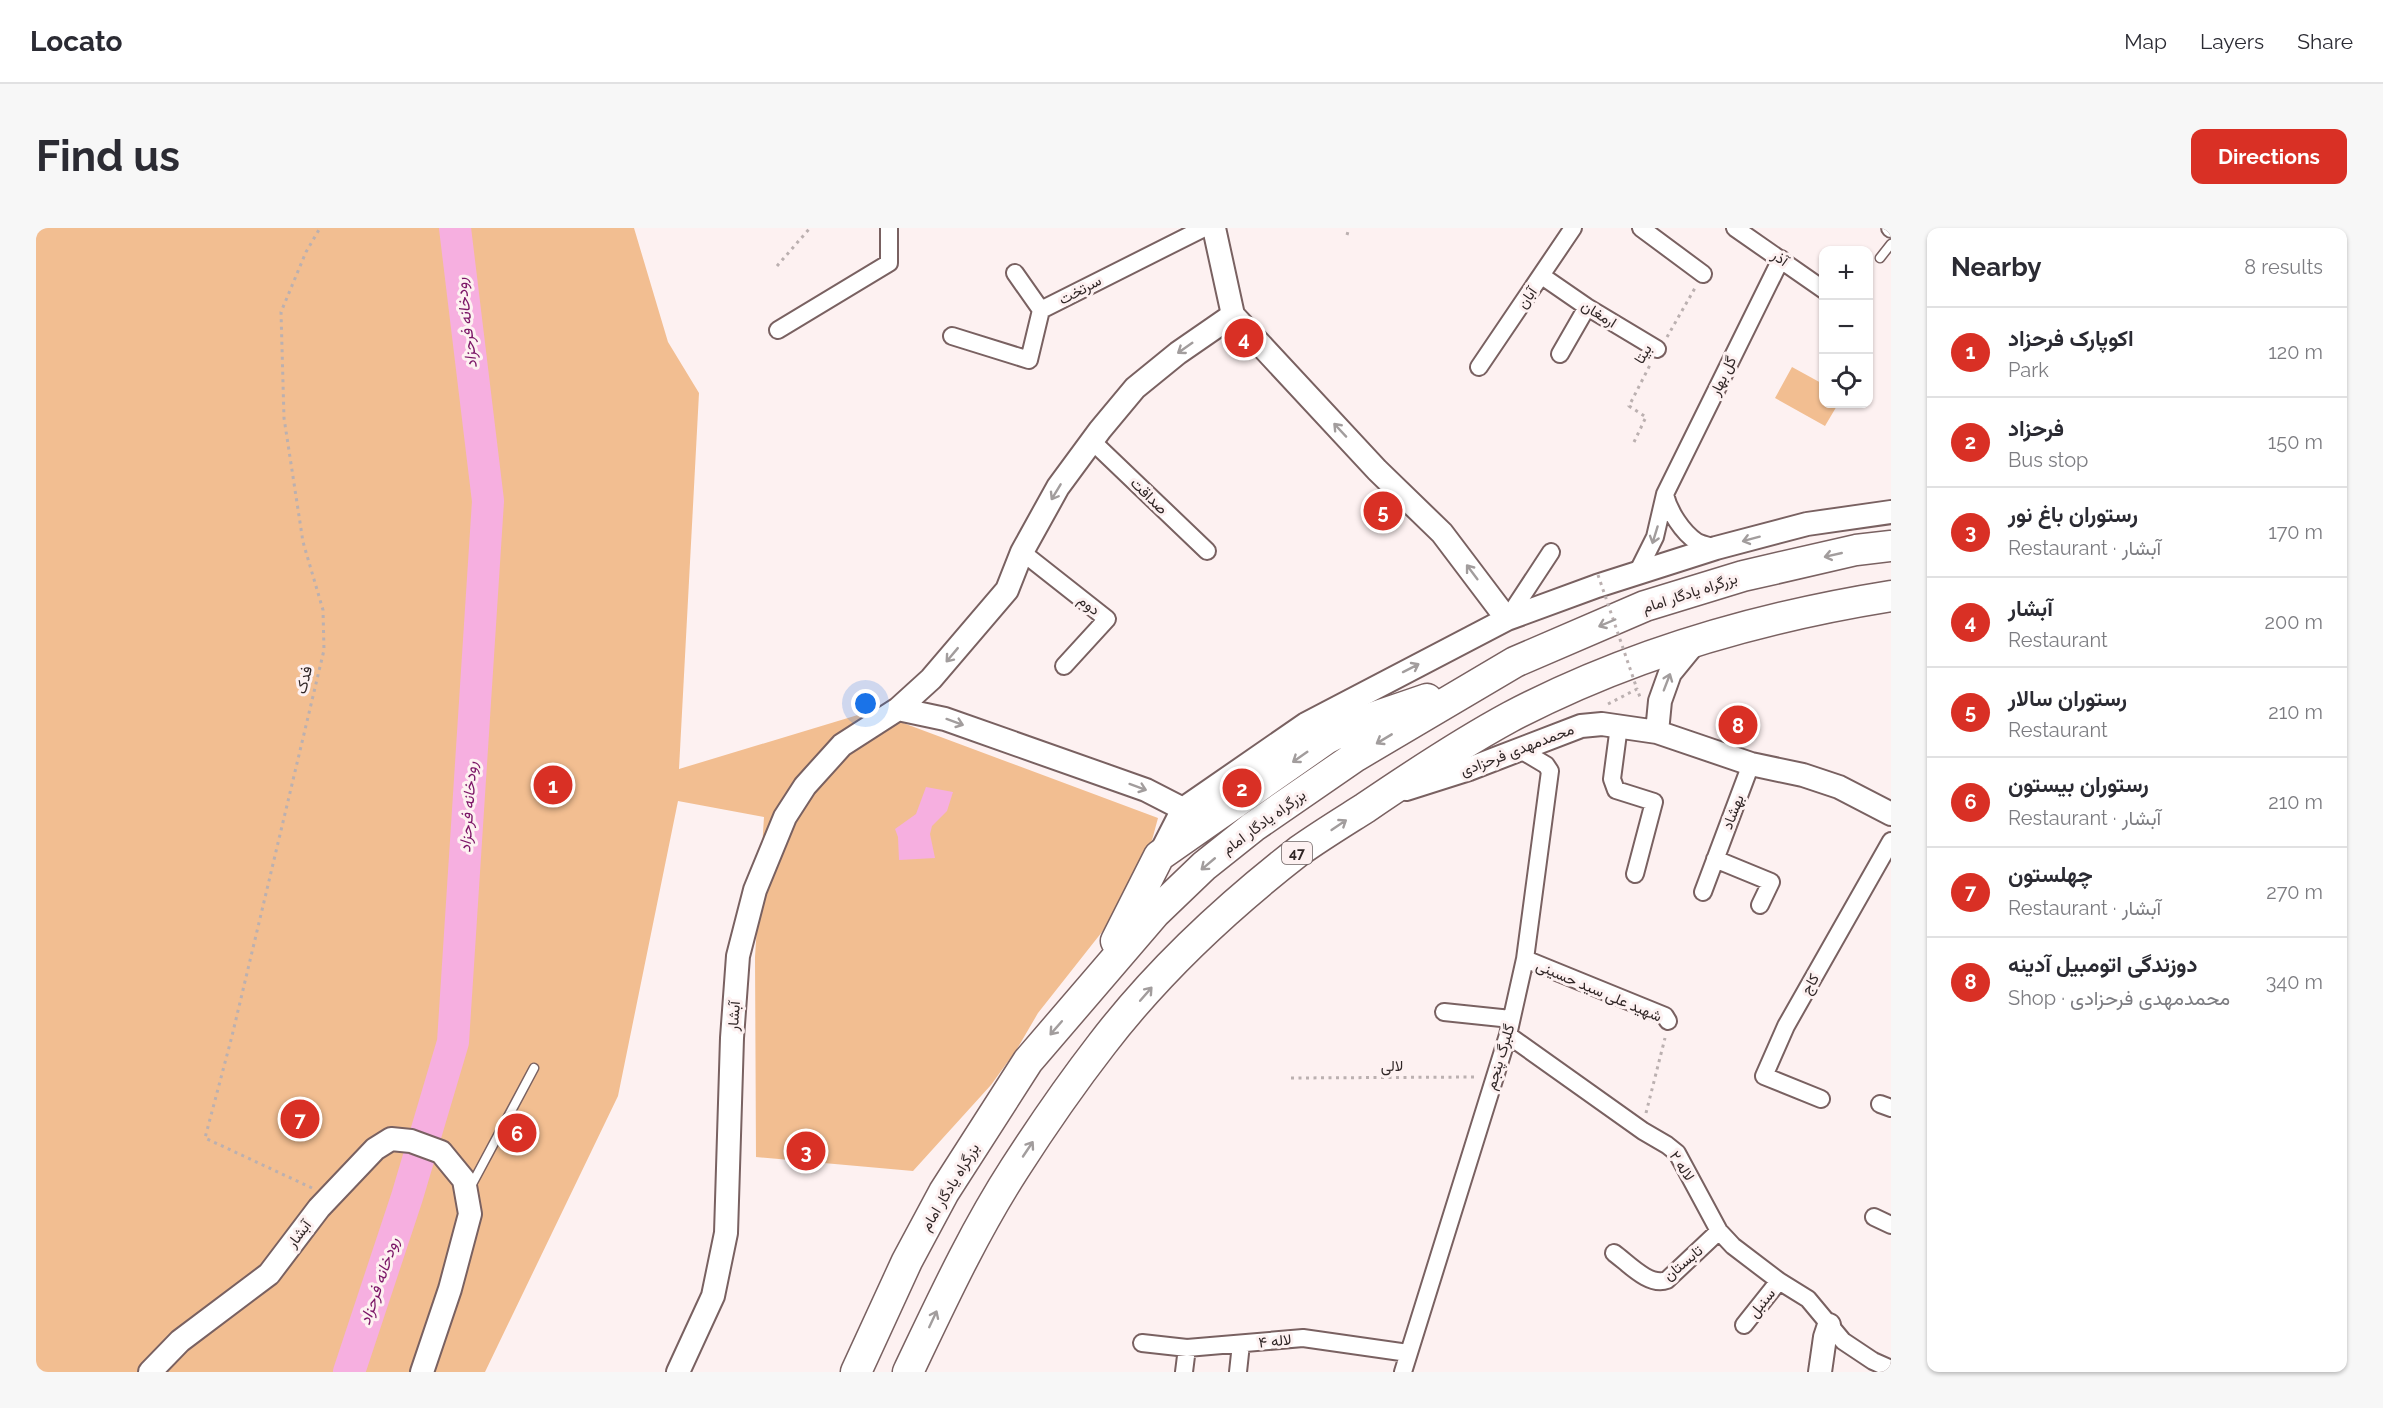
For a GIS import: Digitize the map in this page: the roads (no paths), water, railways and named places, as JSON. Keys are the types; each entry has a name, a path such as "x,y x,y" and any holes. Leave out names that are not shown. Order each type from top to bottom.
{"highway":[{"name":"بزرگراه یادگار امام","path":"856,1372 907,1261 944,1192 1028,1061 1155,913 1204,866 1253,827 1356,756 1515,662 1645,606 1743,576 1856,550 1891,546"},
{"name":"47","path":"908,1372 950,1283 1013,1170 1104,1042 1160,977 1253,889 1301,850 1457,748 1535,705 1605,674 1697,640 1818,609 1891,596"},
{"path":"1094,983 1159,856 1326,739 1357,723 1489,678"}],"street":[{"path":"778,330 889,263 889,228"},
{"name":"سرتخت","path":"952,336 1029,360 1041,310 1204,228"},
{"path":"1214,228 1233,315 1377,470 1442,533 1507,619"},
{"name":"آبان","path":"1479,367 1573,228"},
{"path":"1641,228 1703,274"},
{"name":"آذر","path":"1734,228 1819,286"},
{"name":"گل بهار","path":"1637,573 1655,537 1665,494 1781,259"},
{"path":"1015,273 1041,310"},
{"name":"ارمغان","path":"1542,276 1587,307 1658,350"},
{"path":"1560,354 1587,307"},
{"name":"آبشار","path":"678,1372 713,1296 726,1233 732,1038 738,956 755,890 785,817 806,786 842,745 898,709 931,680 1007,590 1022,552 1058,487 1135,388 1178,353 1233,315"},
{"name":"صداقت","path":"1092,441 1207,551"},
{"path":"1665,494 1668,508 1685,530 1696,541 1716,548"},
{"path":"1159,856 1183,809 1306,724 1507,619 1716,548 1807,524 1891,512"},
{"name":"دوم","path":"1022,552 1107,619 1064,666"},
{"path":"1507,619 1551,552"},
{"path":"1657,732 1660,701 1670,673 1697,640"},
{"path":"898,709 945,719 1146,790 1183,809"},
{"name":"محمدمهدی فرحزادی","path":"1381,797 1469,769 1581,726 1602,724 1657,732 1751,764 1803,775 1839,787 1891,814"},
{"path":"1619,726 1612,779 1616,790 1654,802 1635,874"},
{"name":"گلبرگ پنجم","path":"1403,1372 1510,1027 1525,959 1550,771 1546,765 1519,749"},
{"name":"بهشاد","path":"1703,892 1751,764"},
{"name":"کاج","path":"1821,1099 1764,1076 1786,1026 1891,841"},
{"path":"1715,859 1771,882 1760,906"},
{"name":"شهید علی سید حسینی","path":"1525,959 1665,1016 1668,1021"},
{"path":"1444,1012 1510,1027"},
{"name":"لاله ۲","path":"1510,1027 1643,1131 1667,1144 1677,1153 1719,1231 1733,1246 1779,1281 1808,1299 1849,1345 1891,1369"},
{"name":"آبشار","path":"150,1372 180,1341 269,1274 330,1196 375,1149 391,1139 411,1141 441,1152 464,1180 470,1214 450,1289 422,1372"},
{"path":"1874,1217 1891,1225"},
{"name":"تابستان","path":"1614,1253 1647,1278 1662,1282 1667,1280 1719,1231"},
{"name":"سنبل","path":"1744,1325 1779,1281"},
{"path":"1820,1372 1829,1325"},
{"name":"لاله ۴","path":"1142,1343 1186,1348 1304,1338 1408,1353"},
{"path":"1238,1372 1241,1344"},
{"path":"1184,1372 1186,1348"}],"lane":[{"path":"1880,258 1891,244"},
{"path":"466,1194 534,1068"}],"waterway":[{"name":"رودخانه فرحزاد","path":"349,1372 407,1197 453,1042 488,501 455,228"}],"place":[{"name":"آبشار","path":"1244,338"},
{"name":"رستوران سالار","path":"1383,511"},
{"name":"دوزندگی اتومبیل آدینه","path":"1738,725"},
{"name":"اکوپارک فرحزاد","path":"553,785"},
{"name":"فرحزاد","path":"1242,788"},
{"name":"چهلستون","path":"300,1119"},
{"name":"رستوران بیستون","path":"517,1133"},
{"name":"رستوران باغ نور","path":"806,1151"}]}
